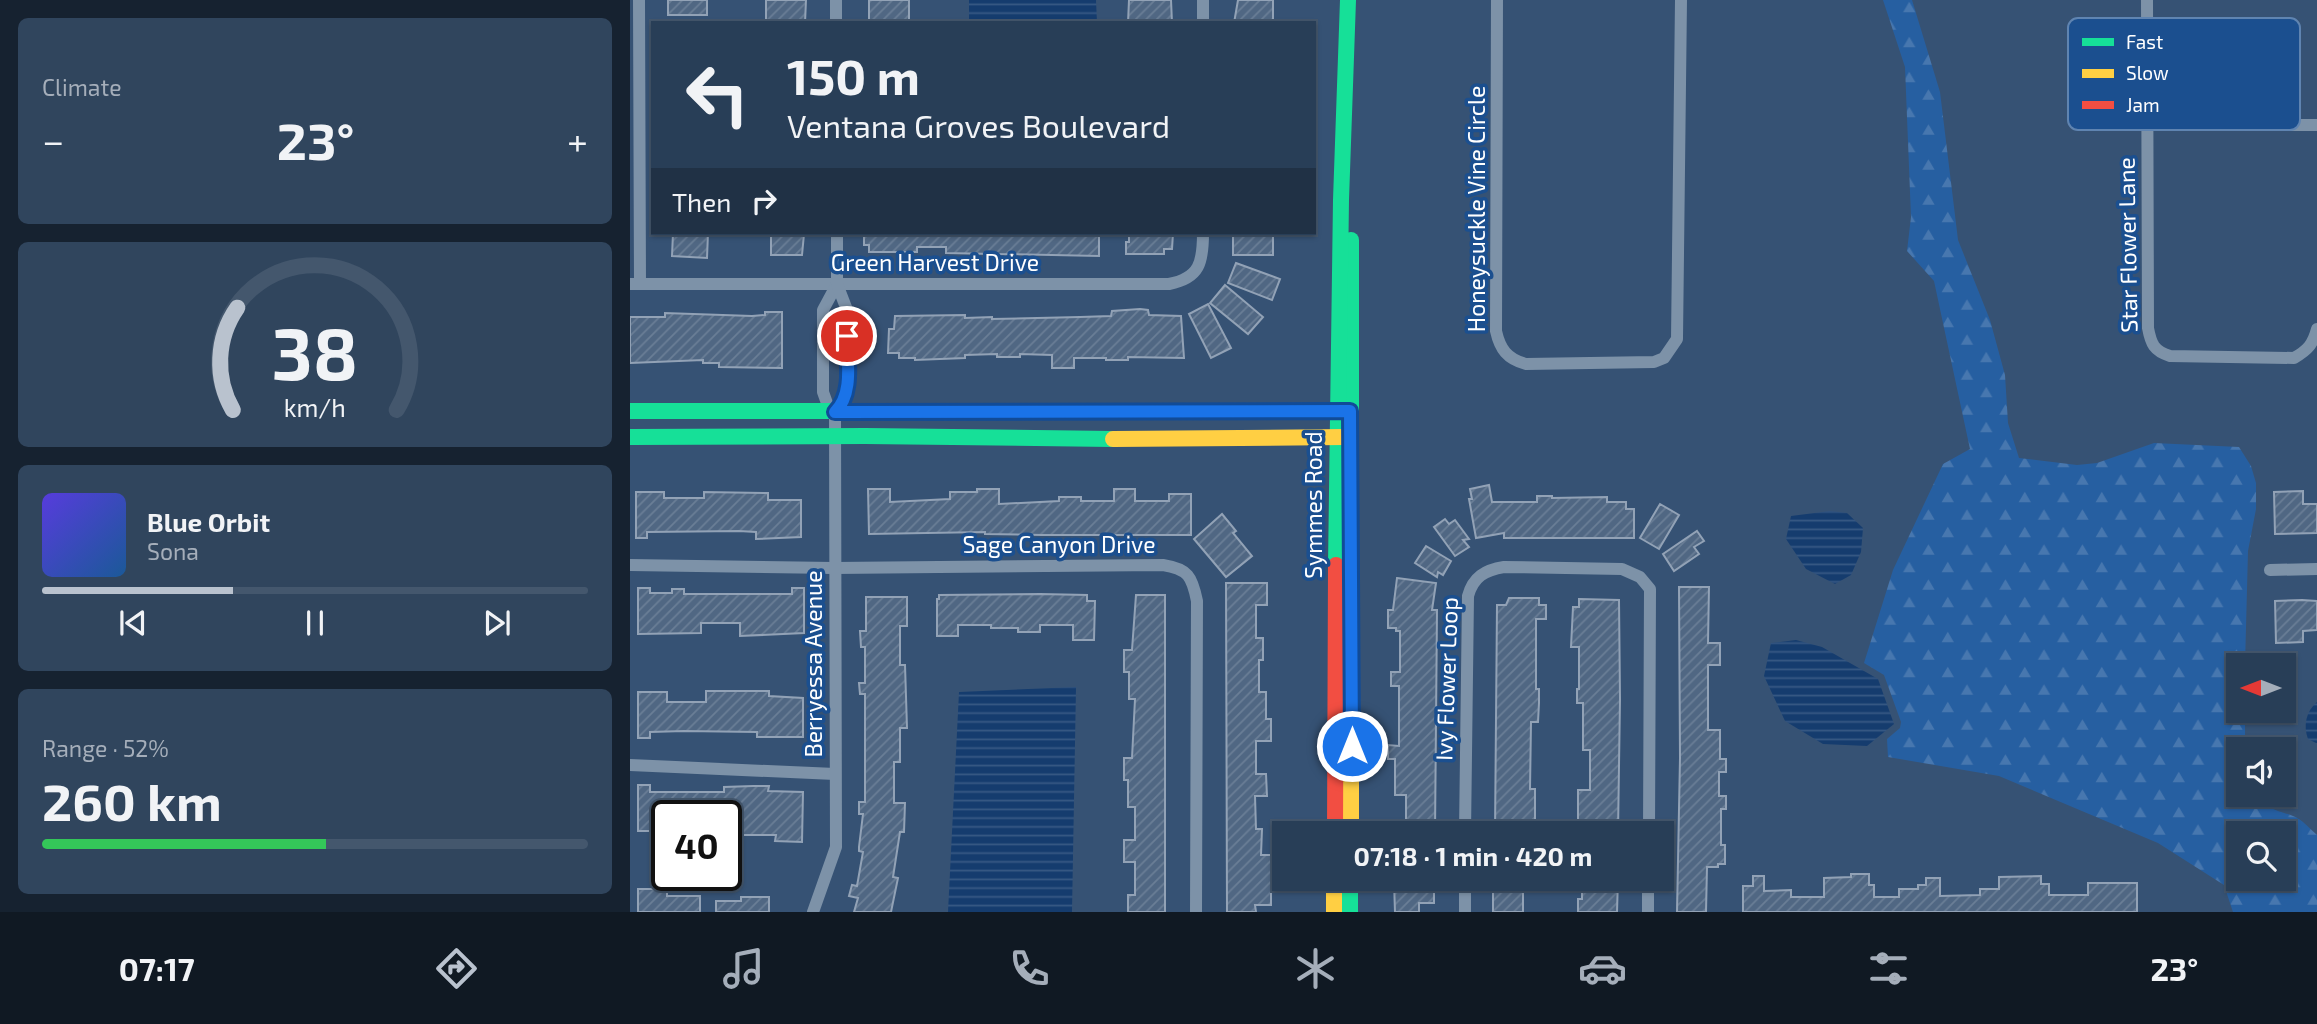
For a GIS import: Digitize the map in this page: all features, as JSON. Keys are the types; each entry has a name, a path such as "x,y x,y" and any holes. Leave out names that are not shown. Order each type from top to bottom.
{"street":[{"path":"635,284 639,0"},
{"path":"836,0 836,21"},
{"path":"1203,0 1203,21"},
{"name":"Honeysuckle Vine Circle","path":"1497,0 1496,331 1499,346 1516,361 1526,364 1552,364 1654,362 1664,358 1677,339 1681,0"},
{"name":"Star Flower Lane","path":"2147,0 2147,18"},
{"name":"Symmes Road","path":"1348,4 1351,204 1344,437 1351,821"},
{"name":"Star Flower Lane","path":"2146,130 2148,328 2151,343 2158,352 2170,356 2294,358 2307,350 2314,341 2317,328"},
{"name":"Berryessa Avenue","path":"813,912 836,847 835,412 841,406 847,388 847,310 837,284 837,235"},
{"name":"Green Harvest Drive","path":"635,284 1168,284 1183,281 1193,275 1200,263 1203,235"},
{"name":"Berryessa Avenue","path":"835,412 828,406 823,392 823,310 837,284"},
{"path":"630,411 1344,411"},
{"path":"630,437 1344,437"},
{"name":"Symmes Road","path":"1335,821 1344,437"},
{"name":"Sage Canyon Drive","path":"630,565 834,568 1163,565 1180,568 1189,576 1197,601 1196,912"},
{"name":"Ivy Flower Loop","path":"1465,821 1468,596 1476,578 1493,568 1504,566 1622,569 1640,577 1650,589 1649,821"},
{"path":"2270,570 2317,569"},
{"path":"630,765 835,774"},
{"path":"1334,891 1334,912"},
{"path":"1350,891 1350,912"},
{"path":"1465,891 1465,912"},
{"path":"1648,891 1648,912"}],"green space":[{"path":"1883,0 1912,0 1940,92 1958,240 1990,320 2005,375 2008,423 2019,458 2077,465 2097,463 2154,443 2239,447 2251,466 2256,483 2256,509 2248,551 2245,653 2226,653 2226,723 2245,723 2245,737 2226,737 2226,807 2270,807 2296,817 2317,835 2317,912 2233,912 2226,891 2224,885 2158,843 1999,776 1888,757 1887,739 1900,728 1901,722 1884,675 1864,663 1893,570 1943,464 1970,449 1934,281 1907,251 1911,217 1905,67"}],"shaded area":[{"path":"969,0 1096,0 1097,21 969,21"},
{"path":"1830,511 1847,513 1863,528 1861,552 1851,575 1835,584 1806,569 1786,539 1791,516"},
{"path":"1796,640 1822,647 1878,679 1894,724 1867,746 1823,744 1785,721 1764,676 1771,643"},
{"path":"1076,687 1072,912 948,912 959,692"},
{"path":"2317,702 2316,743 2308,739 2306,724 2310,710"}],"building":[{"path":"668,0 707,0 707,15 668,15"},
{"path":"766,0 806,0 805,21 766,21"},
{"path":"869,0 909,0 909,21 869,21"},
{"path":"1129,0 1171,0 1172,21 1128,21"},
{"path":"1238,0 1273,0 1273,21 1234,21"},
{"path":"673,235 708,235 707,258 672,256"},
{"path":"771,235 804,235 802,255 771,255"},
{"path":"864,235 1099,235 1099,256 946,253 946,247 917,247 917,252 869,252 869,245 864,245"},
{"path":"1129,235 1173,235 1172,249 1164,249 1164,254 1126,254 1126,242 1129,242"},
{"path":"1233,235 1273,235 1273,255 1233,255"},
{"path":"1236,263 1280,279 1272,300 1228,283"},
{"path":"1225,285 1263,317 1248,334 1210,303"},
{"path":"1208,304 1231,348 1211,358 1189,314"},
{"path":"1148,310 1149,315 1181,316 1184,358 1074,358 1074,368 1052,368 1052,355 965,355 965,358 915,360 899,358 899,353 888,353 889,329 894,329 895,316 965,315 965,318 992,319 1080,317 1111,316 1112,311"},
{"path":"765,312 782,312 782,368 719,367 719,363 703,363 703,360 630,363 630,317 665,317 665,313 752,316 765,315"},
{"path":"1489,485 1492,502 1537,502 1537,496 1552,496 1607,497 1607,502 1626,502 1626,509 1634,509 1634,538 1504,538 1504,533 1476,538 1469,499 1472,499 1470,489"},
{"path":"868,489 890,489 890,502 950,499 950,492 999,489 999,504 1059,501 1059,497 1081,497 1081,501 1114,501 1114,489 1135,489 1135,501 1169,501 1169,494 1191,494 1191,535 1042,535 985,532 869,534"},
{"path":"2303,491 2303,504 2317,504 2317,533 2275,534 2274,492"},
{"path":"636,492 664,492 664,498 704,498 704,492 768,493 768,500 801,500 801,537 756,539 756,532 739,531 647,532 647,538 636,538"},
{"path":"1660,504 1679,515 1659,549 1640,538"},
{"path":"1222,514 1252,556 1226,577 1194,539"},
{"path":"1445,519 1449,524 1455,520 1469,539 1463,540 1469,547 1455,556 1434,527"},
{"path":"1697,531 1704,541 1694,547 1699,554 1674,571 1663,554"},
{"path":"1426,546 1451,561 1443,575 1438,572 1437,577 1415,563"},
{"path":"1397,578 1436,583 1432,610 1437,610 1435,821 1406,821 1406,795 1395,795 1395,759 1388,759 1388,745 1399,746 1399,686 1391,686 1391,672 1400,672 1400,631 1388,628 1388,610 1393,610"},
{"path":"1226,583 1267,583 1267,605 1256,605 1256,638 1263,638 1263,660 1259,660 1259,692 1266,692 1266,719 1271,719 1271,741 1256,741 1256,774 1266,774 1267,796 1255,796 1256,829 1262,829 1261,855 1271,855 1271,905 1255,905 1256,912 1227,912"},
{"path":"1679,587 1709,587 1708,643 1720,643 1720,665 1708,665 1708,730 1720,730 1720,759 1726,759 1726,772 1719,772 1719,796 1726,796 1726,809 1721,809 1721,845 1725,845 1725,864 1707,867 1706,912 1677,912"},
{"path":"638,588 650,588 650,593 672,593 672,589 684,589 684,594 792,594 792,588 804,588 804,633 740,636 740,623 701,623 701,633 638,634"},
{"path":"939,595 1087,595 1087,601 1095,601 1094,640 1073,640 1073,625 1040,625 1040,632 1018,632 1018,628 958,625 958,636 937,636"},
{"path":"1136,595 1165,595 1165,912 1128,912 1128,895 1135,895 1135,862 1124,862 1124,840 1135,840 1135,807 1128,807 1128,780 1124,780 1124,758 1132,758 1135,699 1129,699 1129,672 1124,672 1124,650 1132,650"},
{"path":"866,597 907,597 907,626 900,626 900,665 905,665 907,728 900,728 900,762 894,762 894,803 905,803 904,832 900,832 893,877 898,878 891,912 854,912 858,898 849,896 852,885 857,886 863,852 859,851 863,814 859,814 859,802 865,802 865,694 860,694 859,683 865,683 865,647 861,647 860,631 866,631"},
{"path":"1509,598 1539,598 1539,605 1546,605 1546,619 1536,619 1536,689 1539,689 1539,703 1538,722 1531,722 1530,789 1535,789 1535,821 1495,821 1497,605 1506,605"},
{"path":"1579,599 1619,600 1618,821 1578,821 1578,790 1590,790 1590,750 1583,750 1583,703 1577,703 1579,647 1571,647 1573,607 1579,607"},
{"path":"2275,601 2317,601 2317,630 2303,631 2303,642 2276,643"},
{"path":"706,691 769,691 769,696 803,698 803,737 757,737 757,732 684,731 650,732 650,738 638,738 638,692 667,692 667,702 706,702"},
{"path":"638,785 650,785 650,792 724,792 724,787 769,786 768,791 803,792 802,842 775,841 776,835 742,835 742,800 651,800 651,831 638,831"},
{"path":"1851,874 1869,874 1869,885 1874,885 1874,897 1899,897 1899,889 1918,889 1918,885 1926,885 1926,878 1940,878 1940,896 1980,895 1980,889 1999,889 1999,877 2041,876 2041,884 2049,884 2049,895 2088,895 2088,883 2137,883 2137,912 1743,912 1743,886 1753,886 1753,876 1764,876 1764,891 1791,890 1791,897 1824,897 1824,878 1851,877"},
{"path":"638,889 667,891 667,896 700,896 700,912 638,912"},
{"path":"1394,891 1434,891 1434,903 1419,903 1419,912 1395,912"},
{"path":"1493,891 1523,891 1523,912 1493,912"},
{"path":"1582,891 1618,891 1617,912 1578,912 1578,899 1582,899"},
{"path":"741,897 769,897 769,912 716,912 716,901 741,901"}],"traffic: fast":[{"path":"1336,565 1341,200 1348,0"},
{"path":"1351,240 1351,533"},
{"path":"630,411 1348,411"},
{"path":"630,437 1113,439"},
{"path":"1350,891 1350,912"}],"traffic: slow":[{"path":"1113,439 1345,437"},
{"path":"1351,533 1351,821"},
{"path":"1334,891 1334,912"}],"traffic: jam":[{"path":"1335,821 1336,565"}],"route":[{"path":"847,336 846,393 841,406 835,412 1350,411 1352,746"}]}
